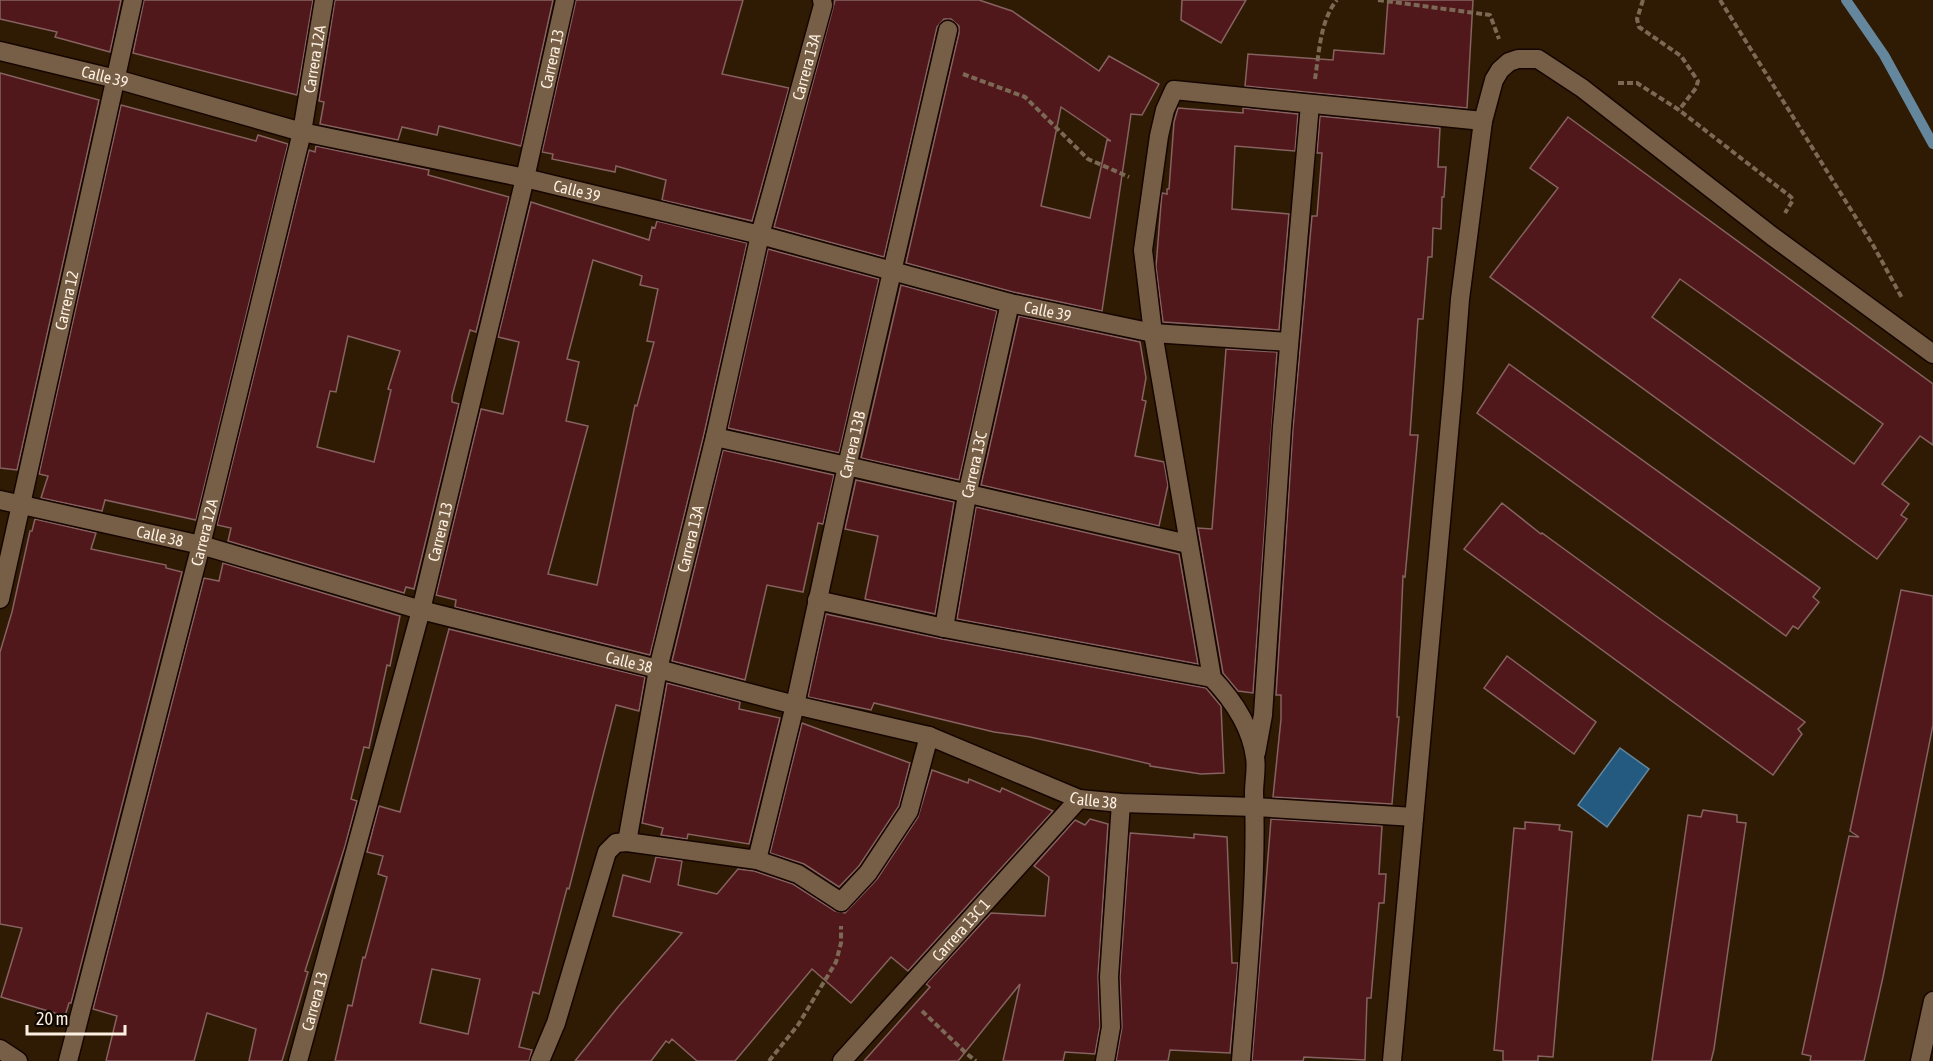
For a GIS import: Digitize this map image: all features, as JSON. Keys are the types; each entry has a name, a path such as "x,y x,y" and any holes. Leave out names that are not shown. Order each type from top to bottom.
{"street":[{"name":"Carrera 12","path":"0,599 133,0"},
{"name":"Carrera 12A","path":"68,1061 201,545 302,132 324,0"},
{"name":"Carrera 13","path":"298,1061 421,610 525,178 565,0"},
{"name":"Carrera 13A","path":"627,842 658,669 715,437 760,235 823,5 822,0"},
{"name":"Carrera 13B","path":"757,860 795,705 891,270 948,30"},
{"name":"Calle 39","path":"0,51 116,79 302,132 525,178 760,235 1010,303 1153,333 1289,342"},
{"path":"1392,1061 1454,388 1460,299 1483,121 1494,80 1500,70 1509,62 1518,59 1538,60 1582,88 1772,236 1933,354"},
{"path":"1212,678 1153,333 1143,250 1163,119 1174,90 1483,121"},
{"path":"1241,1061 1253,914 1255,757 1263,715 1289,342 1310,104"},
{"name":"Carrera 13C","path":"944,628 967,495 1010,303"},
{"path":"715,437 1188,544"},
{"name":"Calle 38","path":"0,500 201,545 421,610 795,705 929,736 1079,799 1414,817"},
{"path":"817,600 944,628 1212,678 1225,691 1239,712 1255,757"},
{"path":"540,1061 556,1023 607,852 616,843 627,842 757,860 798,874 841,902 868,873 909,811 929,736"},
{"name":"Carrera 13C 1","path":"842,1061 1079,799"},
{"path":"1105,1061 1111,1027 1109,977 1121,803"},
{"path":"1920,1061 1933,1001"},
{"path":"0,1049 18,1061"}],"path":[{"path":"1310,104 1324,27 1332,6 1337,0"},
{"path":"1378,0 1490,15 1509,62"},
{"path":"1643,0 1637,20 1639,27 1681,56 1698,81 1696,88 1678,110"},
{"path":"1720,0 1873,245 1907,307 1897,300"},
{"path":"939,67 1024,97 1088,159 1152,186"},
{"path":"1582,88 1605,83 1637,83 1678,110 1792,198 1782,218"},
{"path":"769,1061 798,1025 836,962 841,943 841,902"},
{"path":"903,993 976,1061"}],"water":[{"path":"1620,748 1649,769 1607,827 1578,805"}],"building":[{"path":"0,0 121,0 110,52 55,37 57,32 0,19"},
{"path":"144,0 313,0 297,95 133,53"},
{"path":"335,0 553,0 521,146 439,126 437,135 402,127 398,140 320,124 324,102 319,101"},
{"path":"576,0 743,0 722,74 789,88 752,221 662,200 666,180 616,166 615,172 552,159 553,154 542,152"},
{"path":"835,0 979,0 1012,11 1099,71 1109,56 1159,84 1142,115 1131,114 1102,311 1013,292 906,263 959,33 959,26 951,19 944,19 937,27 884,257 774,227","holes":["1061,107 1111,141 1107,140 1090,218 1041,206"]},
{"path":"1182,0 1246,0 1221,43 1181,20"},
{"path":"1388,0 1473,0 1467,108 1245,86 1248,54 1333,60 1334,50 1384,54"},
{"path":"0,73 99,100 17,470 0,468"},
{"path":"121,105 256,141 258,135 288,144 196,520 105,500 102,511 41,498 48,476 39,474"},
{"path":"1178,108 1243,113 1243,108 1298,114 1295,151 1235,146 1232,209 1289,214 1279,330 1163,322 1156,267 1162,193 1167,194 1167,189 1169,189 1174,122"},
{"path":"1320,116 1440,128 1438,167 1446,167 1441,229 1433,228 1432,257 1428,257 1423,319 1418,319 1410,435 1418,435 1405,577 1403,576 1397,717 1399,717 1392,804 1273,797 1281,719 1281,695 1276,695 1293,428 1312,216 1317,216 1322,153 1317,153"},
{"path":"1568,117 1933,384 1933,445 1920,436 1882,484 1909,504 1901,515 1907,519 1877,559 1490,277 1558,188 1530,168","holes":["1680,279 1883,424 1854,464 1652,317"]},
{"path":"316,146 429,170 428,175 509,197 476,332 470,330 452,396 452,402 459,404 414,589 406,587 404,593 228,541 231,528 217,525 309,150 315,152","holes":["348,336 400,351 388,389 391,390 374,462 317,447 330,391 336,392"]},
{"path":"531,202 649,240 652,227 655,228 657,221 747,243 704,434 650,655 455,607 456,600 436,595 481,409 503,414 519,342 498,337","holes":["593,260 642,276 640,285 658,289 647,341 654,342 637,406 635,405 597,585 548,574 588,426 566,421 579,362 567,359"]},
{"path":"768,249 879,279 839,453 728,428"},
{"path":"901,285 997,311 959,480 861,458"},
{"path":"1019,316 1140,342 1146,378 1142,400 1146,401 1135,456 1164,462 1168,485 1159,526 981,485"},
{"path":"1226,349 1277,352 1253,693 1238,691 1223,673 1198,528 1212,529"},
{"path":"1509,364 1820,588 1813,597 1819,602 1798,629 1793,626 1786,636 1477,413"},
{"path":"723,450 834,475 823,524 818,523 803,592 767,585 745,680 672,661"},
{"path":"856,480 954,502 935,614 865,599 878,536 845,529"},
{"path":"1502,503 1541,534 1805,722 1798,729 1802,734 1773,775 1464,549"},
{"path":"976,507 1179,554 1198,664 957,619"},
{"path":"35,519 96,533 91,549 166,565 166,568 182,572 71,1003 69,1003 65,1016 1,997 22,928 0,924 0,652"},
{"path":"223,563 400,616 390,666 387,665 369,748 364,747 351,799 357,801 345,846 305,971 308,972 282,1061 249,1061 256,1029 207,1013 194,1061 106,1061 117,1016 93,1009 204,578 219,581"},
{"path":"1901,590 1933,596 1933,725 1864,1061 1810,1061 1811,1056 1802,1054 1849,836 1859,837 1850,831"},
{"path":"826,614 942,639 1206,688 1221,706 1224,773 1201,774 1150,766 1150,764 1090,750 994,732 874,703 871,710 808,697"},
{"path":"449,629 645,677 639,711 616,705 569,889 567,888 539,994 533,992 519,1047 532,1050 529,1061 335,1061 348,1005 352,1006 363,957 365,958 387,877 378,874 383,856 367,852 379,806 400,812","holes":["432,969 480,979 468,1034 420,1023"]},
{"path":"1507,656 1596,722 1574,754 1484,688"},
{"path":"667,683 740,702 739,709 780,718 749,844 688,834 687,839 661,835 663,828 642,823"},
{"path":"802,723 910,763 899,806 859,866 839,887 804,864 770,853"},
{"path":"932,770 968,783 969,779 1000,792 1002,788 1053,811 908,971 891,957 851,1003 812,969 735,1061 697,1061 672,1039 669,1043 666,1041 651,1061 575,1061 682,933 613,916 623,875 650,882 656,857 682,861 678,885 717,894 738,869 754,871 793,884 835,911 845,913 877,879 918,817"},
{"path":"1703,810 1737,815 1737,822 1746,823 1714,1049 1711,1061 1652,1061 1688,815 1701,817"},
{"path":"1090,819 1108,824 1098,976 1100,1026 1095,1054 1065,1052 1063,1061 1003,1061 1020,984 958,1061 864,1061 930,987 926,984 991,913 1045,916 1049,877 1034,866 1075,820 1085,825"},
{"path":"1271,819 1382,826 1379,874 1386,874 1384,903 1379,903 1371,998 1367,998 1365,1060 1304,1057 1303,1061 1252,1061"},
{"path":"1525,822 1560,825 1559,830 1572,832 1553,1057 1538,1056 1538,1061 1503,1061 1503,1051 1494,1050 1514,828 1525,829"},
{"path":"1130,833 1194,838 1194,834 1227,837 1232,963 1238,963 1230,1053 1170,1050 1168,1061 1116,1061 1122,1027 1120,977"}],"waterway":[{"path":"1846,0 1884,55 1933,144"}]}
